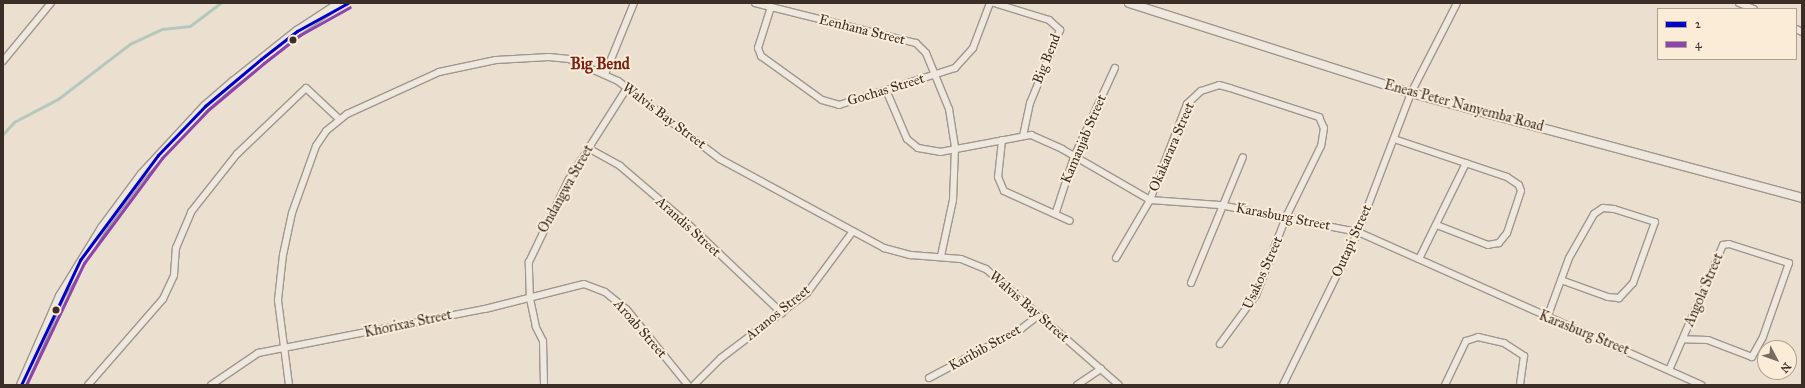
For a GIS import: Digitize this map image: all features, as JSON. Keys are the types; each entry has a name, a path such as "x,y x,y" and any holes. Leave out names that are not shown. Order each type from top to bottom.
{"main road":[{"path":"21,385 63,290 142,174 205,106 261,59 340,3"},
{"path":"328,11 348,3"},
{"name":"Eneas Peter Nanyemba Road","path":"1129,3 1411,93 1802,198"}],"street":[{"path":"3,61 50,3"},
{"path":"605,74 634,3"},
{"name":"Eenhana Street","path":"755,3 916,43 937,75 949,109 955,148 953,200 942,256"},
{"name":"Gochas Street","path":"771,7 758,48 770,65 833,104 937,75 965,59 973,48 990,3"},
{"name":"Big Bend","path":"994,3 1049,20 1060,30 1030,103 1023,135"},
{"name":"Outapi Street","path":"1283,385 1358,232 1411,93 1457,3"},
{"path":"1739,3 1752,8"},
{"name":"Walvis Bay Street","path":"289,385 278,300 292,213 316,146 339,119 393,90 469,65 549,57 569,59 605,74 627,88 720,159 896,253 942,256 986,269 1119,385"},
{"name":"Kamanjab Street","path":"1056,212 1074,157 1115,68"},
{"name":"Okakarara Street","path":"1116,258 1150,200 1187,104 1201,90 1219,85 1308,111 1319,118 1324,128 1321,146 1286,217"},
{"path":"88,385 163,299 174,275 176,248 191,212 242,149 306,88 339,119"},
{"name":"Ondangwa Street","path":"530,299 528,273 534,247 588,148 627,88"},
{"name":"Karasburg Street","path":"886,90 912,145 926,151 955,148 1023,135 1047,141 1150,200 1220,205 1358,232 1547,318 1670,368 1702,385"},
{"path":"1394,139 1466,162 1506,177 1519,185 1521,191 1507,233 1494,246 1437,225"},
{"path":"1002,140 998,177 1004,191 1056,212 1070,220"},
{"name":"Arandis Street","path":"588,148 620,166 687,223 782,313"},
{"path":"1191,283 1220,205 1243,156"},
{"path":"1418,259 1437,225 1466,162"},
{"path":"1547,318 1561,280 1594,214 1603,208 1614,209 1655,222 1633,283 1619,298 1561,280"},
{"name":"Usakos Street","path":"1220,344 1256,295 1286,217"},
{"name":"Aranos Street","path":"694,385 721,358 807,293 853,231"},
{"name":"Angola Street","path":"1670,368 1684,339 1723,245 1729,244 1789,263 1763,337 1752,357 1708,340 1684,339"},
{"name":"Aroab Street","path":"530,299 584,284 606,292 627,310 688,385"},
{"path":"530,299 536,327 543,341 544,385"},
{"name":"Khorixas Street","path":"210,385 258,353 285,346 346,338 530,299"},
{"name":"Karibib Street","path":"929,378 1021,329 1039,315"},
{"path":"1445,385 1466,341 1478,337 1504,343 1524,356 1520,385"},
{"path":"1077,385 1101,369"}],"waterway":[{"path":"3,134 14,122 58,99 130,44 162,29 190,26 220,3"}],"transit line":[{"name":"2","path":"21,385 80,260 158,155 205,106 261,59 297,31 348,3"},
{"name":"4","path":"26,385 84,263 162,158 208,110 264,63 300,35 350,7"}],"district":[{"name":"Big Bend","path":"600,64"}]}
